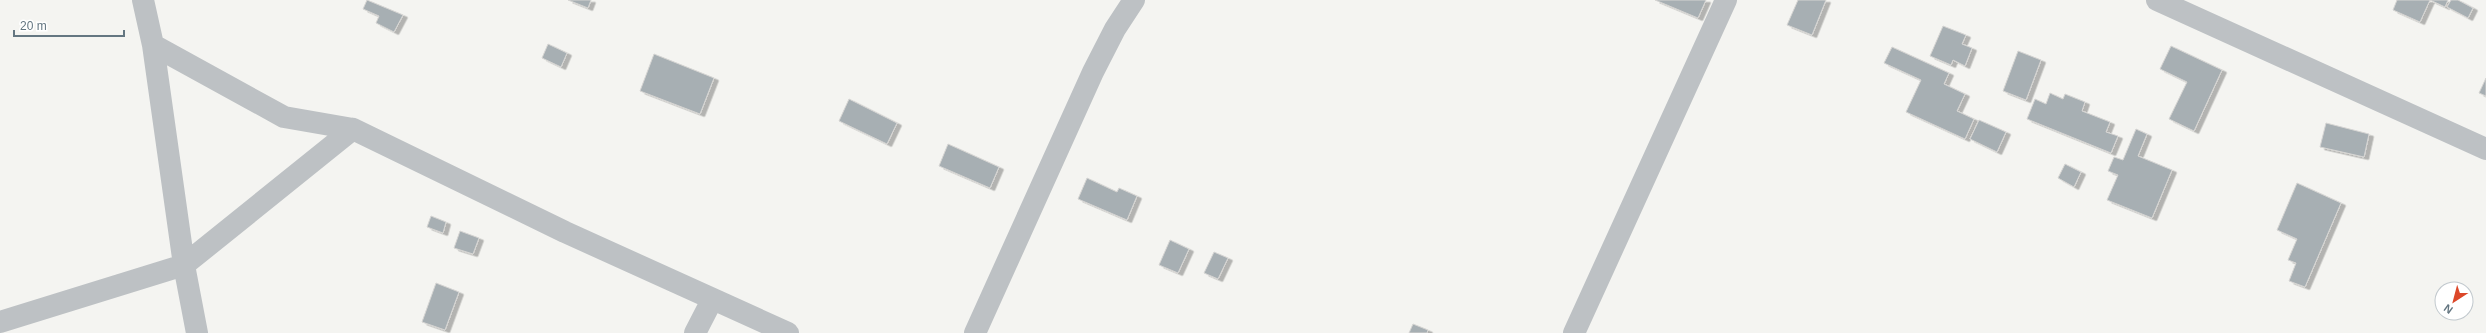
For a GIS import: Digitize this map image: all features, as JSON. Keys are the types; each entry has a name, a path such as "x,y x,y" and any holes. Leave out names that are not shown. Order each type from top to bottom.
{"street":[{"path":"143,0 153,45 184,265 197,333"},
{"path":"976,333 1093,72 1115,29 1134,0"},
{"path":"1574,333 1726,0"},
{"path":"2157,0 2486,148"},
{"path":"153,45 284,117 352,129 566,232 712,300 788,333"},
{"path":"0,322 184,265 352,129"},
{"path":"695,333 712,300"}],"building":[{"path":"367,0 403,15 394,32 376,23 379,16 363,9"},
{"path":"568,0 591,0 588,8"},
{"path":"1655,0 1706,0 1698,18"},
{"path":"1798,0 1826,0 1812,35 1787,25"},
{"path":"2397,0 2430,0 2420,22 2393,10"},
{"path":"2430,0 2448,0 2445,7"},
{"path":"2451,0 2458,0 2473,8 2468,18 2447,7"},
{"path":"1943,26 1966,35 1962,44 1972,48 1965,66 1953,60 1951,65 1930,56"},
{"path":"548,44 567,53 561,67 542,58"},
{"path":"2171,46 2222,70 2194,131 2169,119 2187,82 2160,69"},
{"path":"1892,47 1949,73 1944,84 1965,94 1957,111 1974,119 1965,139 1906,112 1921,80 1884,63"},
{"path":"2018,51 2041,60 2026,100 2003,91"},
{"path":"654,54 714,78 700,114 640,91"},
{"path":"2486,78 2486,96 2479,93"},
{"path":"2050,93 2063,99 2065,94 2085,102 2082,111 2110,122 2106,132 2118,136 2111,153 2027,119 2035,99 2046,104"},
{"path":"849,99 897,123 887,144 839,121"},
{"path":"1979,120 2006,132 1997,152 1970,139"},
{"path":"2326,123 2369,134 2364,157 2320,147"},
{"path":"2136,129 2147,134 2138,156 2172,170 2152,218 2107,200 2118,175 2108,171 2114,157 2123,160"},
{"path":"948,144 999,167 990,188 939,166"},
{"path":"2065,164 2081,172 2074,187 2058,178"},
{"path":"1087,178 1117,192 1119,188 1137,196 1127,220 1078,199"},
{"path":"2297,183 2341,203 2305,287 2289,281 2296,263 2288,260 2297,239 2277,230"},
{"path":"431,216 446,222 443,233 427,227"},
{"path":"460,231 479,238 473,254 454,248"},
{"path":"1170,240 1189,249 1178,273 1159,265"},
{"path":"1214,252 1228,258 1218,279 1204,273"},
{"path":"436,283 459,292 445,330 422,322"},
{"path":"1413,324 1428,330 1427,333 1409,333"}]}
